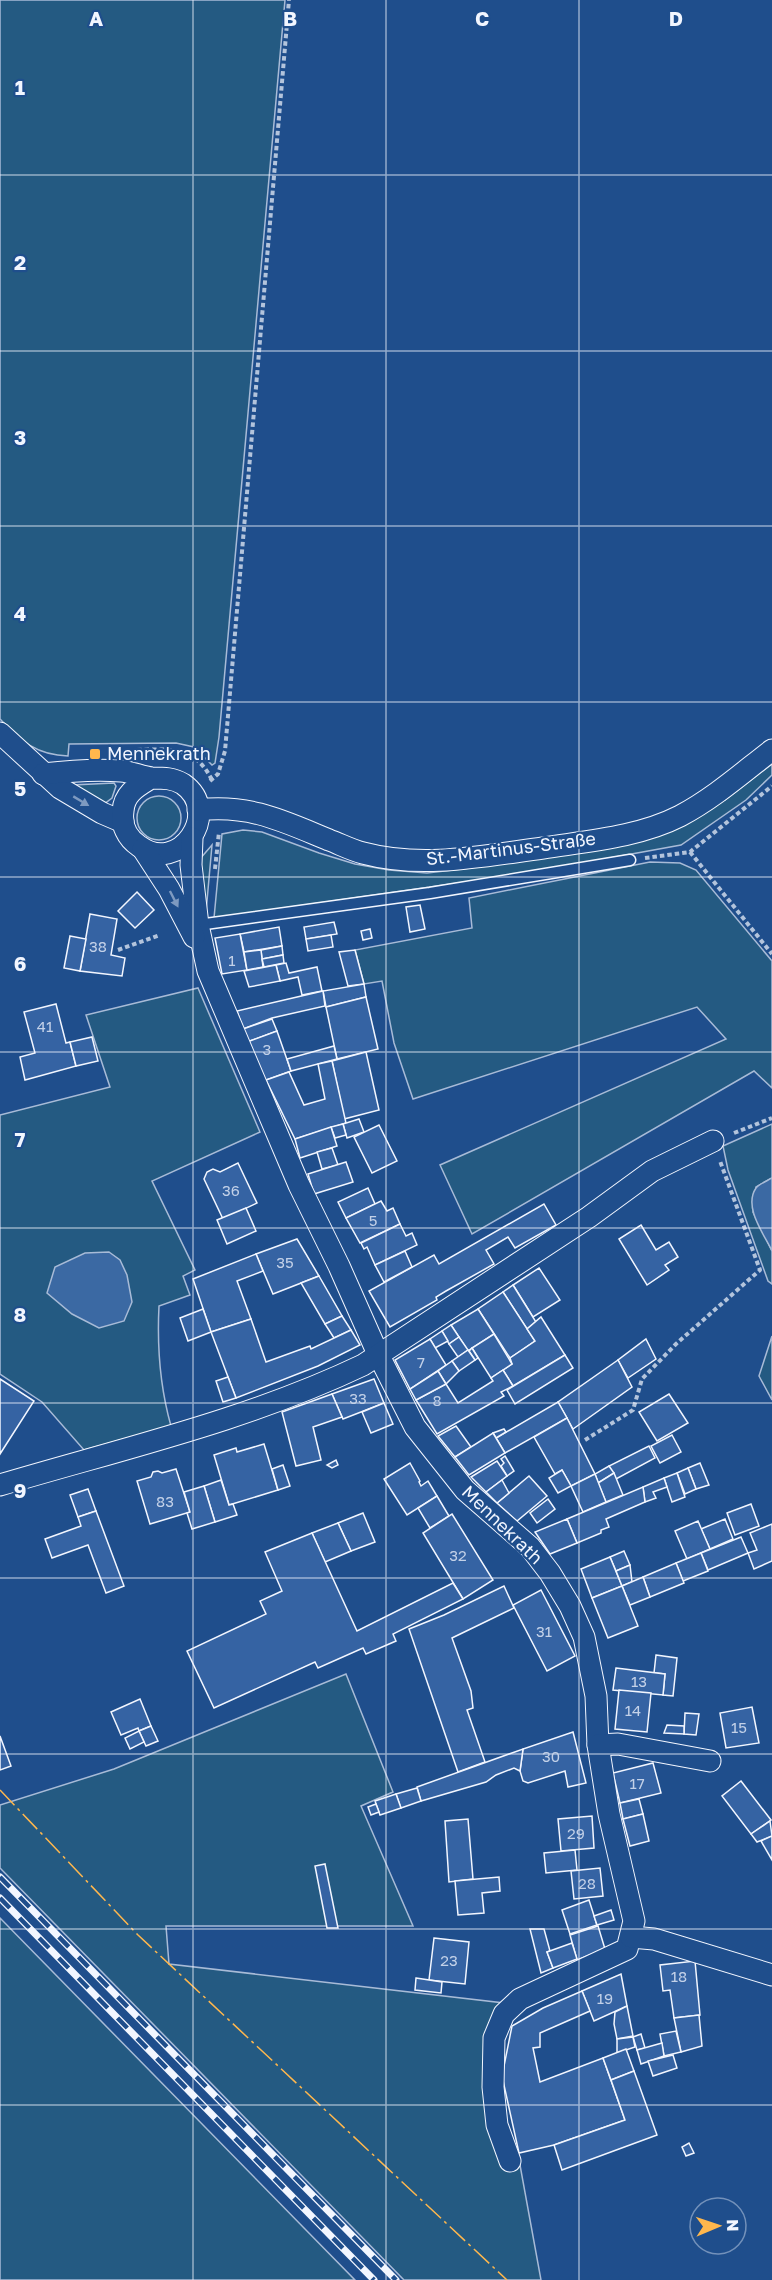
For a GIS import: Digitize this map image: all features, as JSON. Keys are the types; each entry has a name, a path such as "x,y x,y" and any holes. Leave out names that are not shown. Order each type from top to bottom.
{"street":[{"path":"0,734 60,788 102,813 123,822"},
{"name":"St.-Martinus-Straße","path":"195,802 218,808 256,811 362,853 405,861 445,861 582,842 654,826 679,816 718,792 772,750"},
{"path":"43,774 70,770 122,771 151,778 173,779 184,785 195,802 197,828 192,838 184,846 164,854 143,849 133,842 123,822 123,809 131,791 151,778"},
{"name":"Mennekrath","path":"192,838 191,865 198,925 208,971 259,1094 378,1354 415,1427 438,1459 465,1490 530,1547 550,1573 570,1606 584,1637 591,1662 596,1696 598,1745 609,1814 634,1921 632,1937"},
{"name":"Mennekrath","path":"143,849 169,889 203,954"},
{"path":"0,1485 259,1407 363,1365 589,1217 652,1171 713,1141"},
{"path":"598,1745 618,1744 710,1761"},
{"path":"510,2161 497,2125 493,2087 495,2038 504,2014 520,1999 627,1949 632,1937 654,1939 772,1975"}],"lane":[{"path":"198,925 430,893 630,860"}],"path":[{"path":"195,802 218,774 225,751 289,0"},
{"path":"630,860 690,852 772,786"},
{"path":"690,852 772,954"},
{"path":"118,950 160,935"},
{"path":"585,1440 633,1410 642,1379 676,1344 760,1270 713,1141 772,1118"}],"shaded area":[{"path":"0,0 285,0 219,737 215,763 212,765 194,747 176,743 69,744 68,756 47,753 22,740 0,719"},
{"path":"772,764 772,775 746,800 681,845 527,873 214,918 222,834 243,830 262,832 355,864 389,870 427,873 471,868 725,800"},
{"path":"114,783 116,786 112,798 104,804 73,785"},
{"path":"159,796 174,803 181,818 174,833 159,840 144,833 137,818 144,803"},
{"path":"212,845 206,912 199,860"},
{"path":"650,862 680,863 696,870 772,961 772,1088 754,1071 472,1234 440,1165 726,1039 697,1007 413,1099 394,1043 382,981 364,984 355,950 472,928 469,898"},
{"path":"198,988 260,1132 152,1181 195,1270 183,1276 190,1295 159,1306 160,1366 171,1426 84,1450 42,1402 0,1374 0,1115 110,1087 86,1015"},
{"path":"772,1124 772,1178 756,1187 753,1212 772,1251 772,1284 768,1281 728,1170 723,1146"},
{"path":"772,1178 772,1251 756,1220 752,1203 756,1188"},
{"path":"109,1252 120,1260 127,1275 132,1302 124,1321 99,1328 72,1314 47,1293 55,1267 85,1253"},
{"path":"772,1336 772,1400 759,1376"},
{"path":"346,1674 393,1792 361,1806 413,1926 166,1926 169,1964 504,2003 502,2164 520,2165 541,2280 404,2280 0,1868 0,1805 114,1769"},
{"path":"0,1918 355,2280 0,2280"}],"building":[{"path":"137,892 154,910 135,928 118,911"},
{"path":"420,905 425,929 410,932 406,907"},
{"path":"90,914 117,919 111,955 125,958 122,976 80,971"},
{"path":"334,922 337,934 306,939 304,927"},
{"path":"279,927 282,946 244,952 240,934"},
{"path":"370,929 372,938 363,940 361,931"},
{"path":"240,934 247,970 222,974 215,938"},
{"path":"331,935 333,947 308,951 306,939"},
{"path":"70,936 86,939 80,971 64,968"},
{"path":"282,946 283,955 262,959 261,950"},
{"path":"261,950 263,967 247,970 244,952"},
{"path":"355,950 364,984 348,986 339,952"},
{"path":"283,955 284,963 264,967 262,959"},
{"path":"286,963 289,973 317,967 322,991 302,995 298,977 280,981 276,965"},
{"path":"276,965 280,981 249,987 244,971"},
{"path":"364,984 366,997 326,1007 323,991"},
{"path":"323,991 325,1006 272,1018 243,1029 237,1011"},
{"path":"366,997 378,1049 337,1059 326,1007"},
{"path":"56,1004 66,1043 70,1042 76,1066 25,1080 20,1057 35,1053 24,1012"},
{"path":"272,1019 277,1031 247,1042 243,1029"},
{"path":"277,1031 291,1071 261,1082 247,1042"},
{"path":"92,1037 98,1061 76,1066 70,1042"},
{"path":"334,1046 337,1059 291,1071 287,1059"},
{"path":"366,1052 379,1110 344,1119 332,1061"},
{"path":"332,1061 346,1123 295,1139 266,1080 289,1072 304,1105 325,1099 318,1064"},
{"path":"359,1119 364,1132 347,1138 343,1124"},
{"path":"343,1124 346,1135 335,1138 331,1127"},
{"path":"379,1125 397,1161 372,1173 354,1137"},
{"path":"331,1127 337,1146 300,1158 295,1139"},
{"path":"332,1148 338,1165 322,1169 317,1152"},
{"path":"346,1162 353,1182 314,1194 308,1174"},
{"path":"238,1163 257,1203 223,1219 204,1179 207,1172 213,1169 220,1172"},
{"path":"368,1188 375,1204 346,1218 338,1202"},
{"path":"381,1201 387,1211 393,1208 400,1224 360,1243 346,1218"},
{"path":"544,1204 556,1225 515,1248 508,1237 486,1250 494,1264 436,1297 437,1300 390,1327 369,1291 434,1255 439,1264"},
{"path":"246,1208 256,1231 227,1244 217,1220"},
{"path":"400,1224 406,1236 412,1233 417,1245 375,1265 367,1247 364,1249 361,1243"},
{"path":"641,1225 656,1250 669,1242 678,1257 665,1265 669,1270 647,1285 619,1239"},
{"path":"297,1239 319,1276 273,1294 256,1254"},
{"path":"405,1251 412,1267 384,1282 375,1265"},
{"path":"256,1254 263,1271 237,1281 251,1319 211,1332 193,1279"},
{"path":"539,1268 560,1300 533,1317 513,1285"},
{"path":"319,1276 342,1316 325,1324 301,1283"},
{"path":"513,1285 536,1322 527,1329 503,1292"},
{"path":"503,1292 535,1341 510,1358 478,1309"},
{"path":"203,1309 211,1332 188,1341 180,1318"},
{"path":"478,1309 494,1334 468,1351 451,1325"},
{"path":"342,1316 351,1330 334,1338 325,1324"},
{"path":"541,1317 565,1355 513,1386 503,1370 512,1364 510,1358 535,1341 527,1329"},
{"path":"251,1319 266,1362 310,1346 311,1349 351,1330 360,1345 318,1366 236,1398 211,1332"},
{"path":"451,1325 459,1337 449,1344 442,1331"},
{"path":"442,1331 448,1341 435,1348 430,1339"},
{"path":"494,1334 512,1364 491,1378 472,1348"},
{"path":"459,1337 468,1350 458,1357 449,1344"},
{"path":"430,1339 446,1365 410,1389 395,1360"},
{"path":"646,1339 656,1359 628,1378 618,1360"},
{"path":"472,1348 478,1358 475,1360 469,1351"},
{"path":"468,1350 475,1360 459,1371 452,1361"},
{"path":"565,1355 573,1368 515,1404 507,1390"},
{"path":"618,1360 632,1387 573,1429 558,1402"},
{"path":"452,1361 459,1371 446,1384 438,1371"},
{"path":"503,1370 513,1386 501,1392 504,1396 437,1434 416,1400 446,1384 458,1403 493,1381 491,1378"},
{"path":"438,1371 446,1384 416,1400 410,1389"},
{"path":"228,1377 236,1398 223,1402 216,1381"},
{"path":"0,1379 34,1401 0,1454"},
{"path":"374,1379 384,1403 343,1419 332,1394"},
{"path":"332,1394 342,1417 313,1427 321,1460 296,1466 282,1412"},
{"path":"669,1394 688,1423 657,1441 639,1412"},
{"path":"558,1402 567,1418 505,1453 496,1438"},
{"path":"384,1403 393,1424 371,1433 362,1412"},
{"path":"567,1418 595,1474 571,1486 562,1470 555,1474 534,1437"},
{"path":"456,1426 471,1447 455,1457 438,1436"},
{"path":"504,1429 506,1432 496,1438 493,1433"},
{"path":"493,1433 505,1453 469,1475 455,1457"},
{"path":"672,1435 681,1452 660,1463 651,1446"},
{"path":"264,1444 278,1490 229,1505 214,1455 236,1448 237,1452"},
{"path":"649,1446 655,1458 616,1479 609,1466"},
{"path":"505,1456 514,1471 507,1476 501,1466 504,1463 501,1459"},
{"path":"336,1460 338,1465 332,1468 327,1465"},
{"path":"497,1461 507,1476 486,1492 471,1477"},
{"path":"410,1463 421,1486 428,1481 437,1496 407,1515 384,1479"},
{"path":"700,1463 709,1485 696,1489 688,1468"},
{"path":"283,1465 290,1486 278,1490 272,1469"},
{"path":"609,1466 614,1473 598,1483 595,1474"},
{"path":"688,1468 696,1489 685,1494 677,1473"},
{"path":"176,1469 190,1512 150,1524 137,1481 151,1477 153,1472 162,1473"},
{"path":"562,1470 571,1486 558,1493 549,1478"},
{"path":"614,1473 623,1495 606,1502 598,1483"},
{"path":"677,1473 685,1497 672,1502 664,1478"},
{"path":"595,1474 606,1502 583,1512 571,1486"},
{"path":"529,1476 547,1496 517,1521 497,1503"},
{"path":"664,1478 667,1487 653,1492 656,1498 645,1502 643,1487"},
{"path":"221,1480 229,1505 233,1504 237,1515 215,1522 204,1486"},
{"path":"502,1480 509,1493 497,1503 486,1492"},
{"path":"204,1486 215,1522 192,1529 184,1492"},
{"path":"643,1487 645,1502 606,1519 609,1527 577,1543 567,1519"},
{"path":"88,1489 96,1511 78,1517 70,1495"},
{"path":"437,1496 449,1516 430,1528 418,1508"},
{"path":"548,1499 555,1509 537,1523 530,1513"},
{"path":"751,1504 759,1526 735,1535 727,1513"},
{"path":"96,1511 124,1586 106,1593 88,1545 52,1558 45,1539 81,1526 78,1517"},
{"path":"363,1513 375,1542 351,1551 338,1523"},
{"path":"452,1514 493,1580 463,1599 423,1533"},
{"path":"567,1519 577,1543 550,1554 535,1532"},
{"path":"725,1519 733,1539 710,1549 701,1529"},
{"path":"698,1521 710,1549 687,1559 675,1531"},
{"path":"338,1523 351,1551 325,1562 312,1533"},
{"path":"772,1524 772,1561 754,1569 748,1553 757,1550 750,1533"},
{"path":"312,1533 357,1631 453,1583 463,1599 393,1634 396,1641 366,1654 363,1648 318,1668 315,1662 214,1708 187,1651 266,1614 260,1601 282,1591 265,1552"},
{"path":"741,1537 748,1553 708,1570 701,1553"},
{"path":"624,1551 630,1565 616,1571 610,1557"},
{"path":"701,1553 708,1571 683,1581 676,1563"},
{"path":"610,1557 622,1586 592,1598 581,1569"},
{"path":"676,1563 684,1583 650,1597 643,1577"},
{"path":"630,1565 632,1582 622,1586 616,1571"},
{"path":"643,1577 650,1597 630,1605 622,1586"},
{"path":"504,1586 514,1608 452,1638 471,1691 473,1708 467,1710 485,1762 458,1772 409,1629"},
{"path":"622,1586 638,1626 608,1638 592,1598"},
{"path":"541,1590 575,1656 547,1671 513,1605"},
{"path":"656,1655 677,1658 673,1696 663,1695 665,1674 654,1673"},
{"path":"616,1668 665,1674 663,1695 613,1690"},
{"path":"619,1690 651,1693 647,1732 615,1729"},
{"path":"140,1699 151,1726 139,1731 138,1728 121,1735 111,1712"},
{"path":"752,1707 759,1743 726,1748 720,1713"},
{"path":"685,1713 699,1714 696,1735 684,1734"},
{"path":"667,1725 684,1726 684,1734 664,1733"},
{"path":"151,1726 158,1741 146,1746 139,1731"},
{"path":"139,1731 144,1742 130,1749 125,1738"},
{"path":"573,1732 586,1783 568,1787 565,1771 528,1783 523,1781 520,1771 523,1749"},
{"path":"0,1736 11,1766 0,1770"},
{"path":"523,1749 520,1771 514,1768 486,1782 421,1801 417,1787"},
{"path":"653,1763 661,1793 620,1803 613,1773"},
{"path":"741,1781 771,1820 751,1834 722,1796"},
{"path":"417,1788 421,1801 401,1808 396,1794"},
{"path":"396,1794 401,1808 380,1815 375,1801"},
{"path":"639,1799 643,1814 623,1819 620,1803"},
{"path":"376,1804 379,1812 371,1815 368,1807"},
{"path":"643,1814 649,1841 630,1846 623,1819"},
{"path":"592,1816 594,1848 561,1851 558,1819"},
{"path":"468,1819 473,1879 449,1882 445,1821"},
{"path":"770,1821 772,1836 757,1842 751,1834"},
{"path":"772,1836 772,1860 761,1841"},
{"path":"575,1850 577,1870 546,1873 544,1853"},
{"path":"325,1864 338,1928 327,1928 315,1866"},
{"path":"600,1868 603,1896 574,1899 571,1871"},
{"path":"499,1877 500,1891 482,1893 484,1913 458,1915 455,1881"},
{"path":"589,1900 597,1925 570,1934 562,1910"},
{"path":"611,1910 614,1920 597,1925 594,1916"},
{"path":"598,1926 605,1949 577,1960 570,1935"},
{"path":"530,1929 544,1929 550,1951 547,1952 553,1968 541,1973"},
{"path":"434,1938 469,1942 465,1984 429,1980"},
{"path":"572,1943 577,1959 553,1968 547,1952"},
{"path":"695,1961 700,2015 674,2018 670,1990 663,1991 660,1965"},
{"path":"621,1974 627,2006 594,2021 582,1991"},
{"path":"416,1978 442,1982 441,1993 415,1990"},
{"path":"582,1991 590,2011 540,2033 540,2047 533,2048 540,2082 603,2058 625,2120 554,2145 519,2153 502,2076 512,2026 543,2008"},
{"path":"627,2006 633,2036 617,2039 614,2024 615,2012"},
{"path":"699,2015 702,2046 681,2052 674,2018"},
{"path":"676,2031 681,2052 664,2056 660,2034"},
{"path":"641,2034 645,2048 637,2050 633,2037"},
{"path":"633,2037 635,2047 617,2053 617,2039"},
{"path":"662,2043 664,2056 641,2064 637,2050"},
{"path":"626,2049 634,2071 611,2080 603,2058"},
{"path":"673,2055 677,2068 653,2076 648,2061"},
{"path":"634,2071 657,2135 562,2170 554,2145 625,2120 611,2080"},
{"path":"689,2143 694,2153 686,2156 682,2147"}],"railway":[{"path":"0,1877 396,2280"},
{"path":"0,1898 374,2280"}],"power":[{"path":"0,1790 138,1935 507,2280"}],"place":[{"name":"Mennekrath","path":"95,754"}]}
